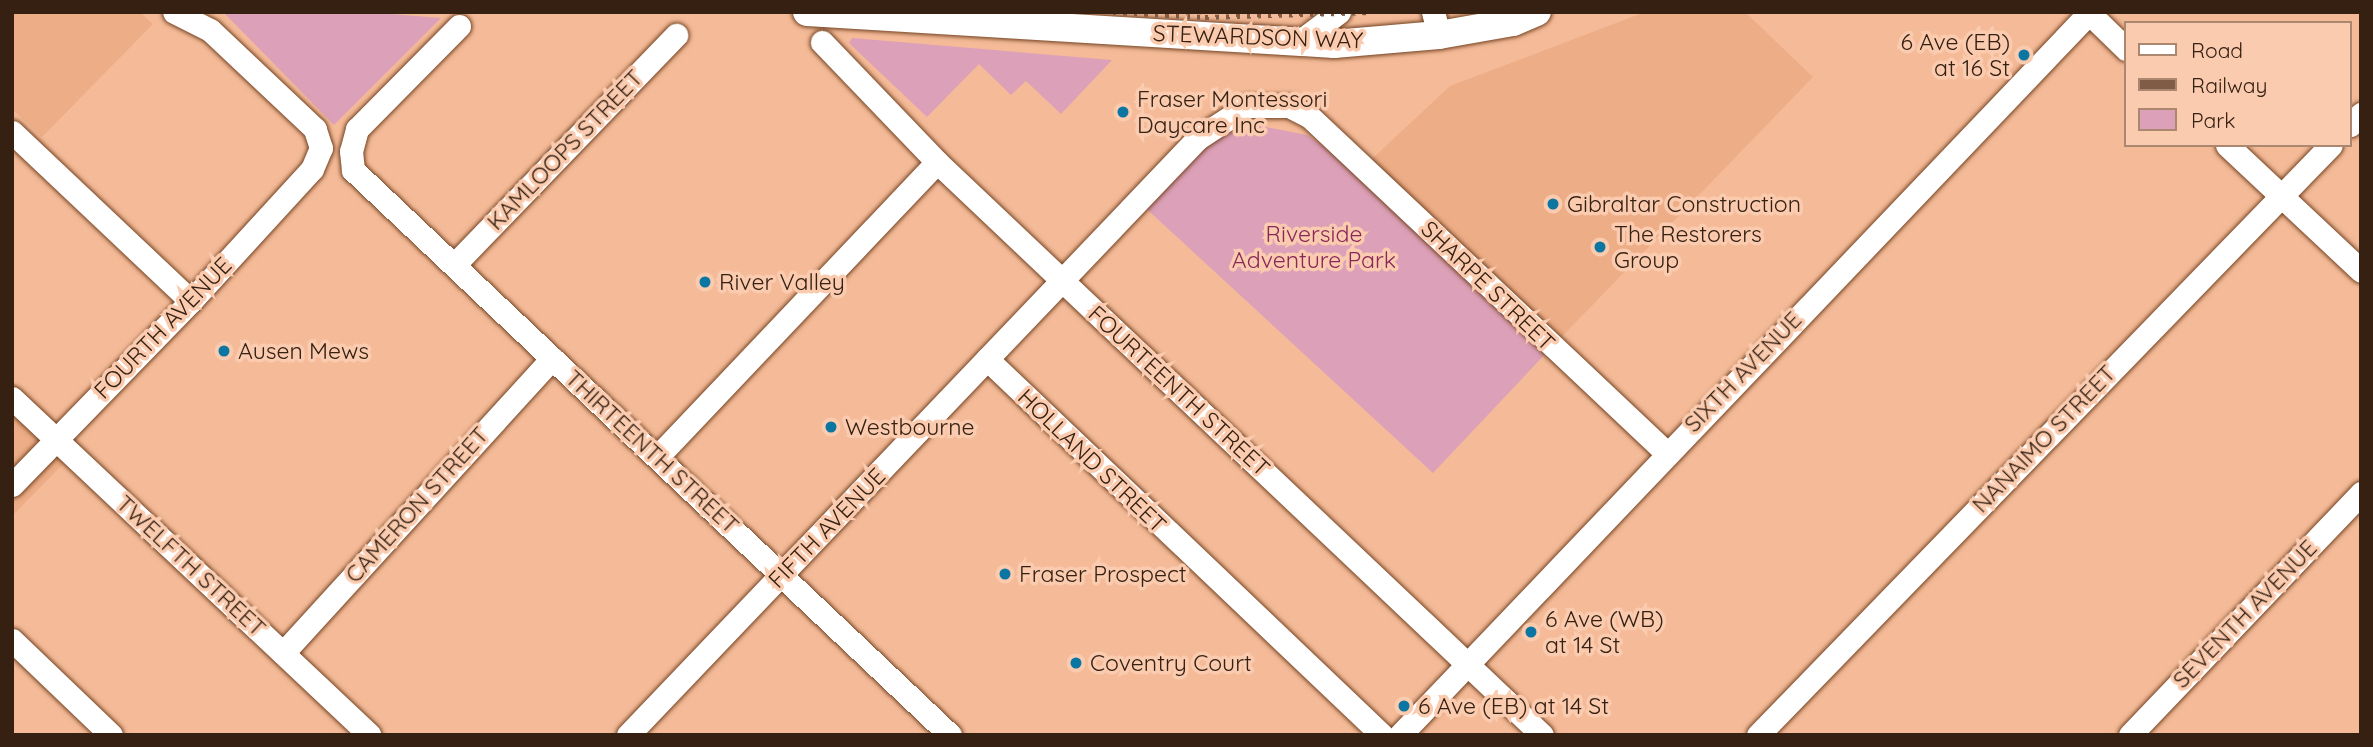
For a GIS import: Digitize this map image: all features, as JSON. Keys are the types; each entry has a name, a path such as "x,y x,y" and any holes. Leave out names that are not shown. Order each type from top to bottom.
{"main road":[{"name":"STEWARDSON WAY","path":"807,12 1299,42 1436,24 1513,22 1537,12"}],"street":[{"name":"FOURTH AVENUE","path":"12,485 191,301 316,159 315,129 210,30 174,12"},
{"path":"1299,42 1339,12"},
{"path":"2092,16 2124,47"},
{"name":"SIXTH AVENUE","path":"1400,735 1666,452 2092,16"},
{"name":"THIRTEENTH STREET","path":"459,26 357,129 351,150 354,170 950,735"},
{"name":"KAMLOOPS STREET","path":"454,265 676,35"},
{"name":"FOURTEENTH STREET","path":"822,42 937,162 1542,735"},
{"name":"SHARPE STREET","path":"1198,138 1247,106 1289,106 1309,116 1666,452"},
{"path":"12,132 191,301"},
{"name":"FIFTH AVENUE","path":"640,731 782,575 1198,138"},
{"path":"2229,147 2361,271"},
{"name":"NANAIMO STREET","path":"1758,735 2329,147"},
{"path":"658,456 937,162"},
{"name":"CAMERON STREET","path":"283,653 552,358"},
{"name":"HOLLAND STREET","path":"987,359 1382,735"},
{"name":"TWELFTH STREET","path":"12,398 369,735"},
{"name":"SEVENTH AVENUE","path":"2130,735 2361,493"},
{"path":"12,640 111,735"}],"shaded area":[{"path":"12,12 140,12 153,24 42,137 12,109"},
{"path":"1645,12 1745,12 1813,77 1549,350 1359,171 1450,86"},
{"path":"12,381 81,446 12,516"}],"green space":[{"path":"223,12 366,12 441,18 334,125"},
{"path":"852,38 1112,60 1061,114 1026,81 1011,95 979,64 927,117 849,43"},
{"name":"Riverside Adventure Park","path":"1256,125 1307,135 1359,171 1549,350 1433,473 1138,201 1198,137"}],"railway":[{"path":"1113,12 1205,17 1373,12"}],"place":[{"name":"6 Ave (EB) at 16 St","path":"2024,55"},
{"name":"Fraser Montessori Daycare Inc","path":"1123,112"},
{"name":"Gibraltar Construction","path":"1553,204"},
{"name":"The Restorers Group","path":"1600,247"},
{"name":"River Valley","path":"705,282"},
{"name":"Ausen Mews","path":"224,351"},
{"name":"Westbourne","path":"831,427"},
{"name":"Fraser Prospect","path":"1005,574"},
{"name":"6 Ave (WB) at 14 St","path":"1531,632"},
{"name":"Coventry Court","path":"1076,663"},
{"name":"6 Ave (EB) at 14 St","path":"1404,706"}]}
